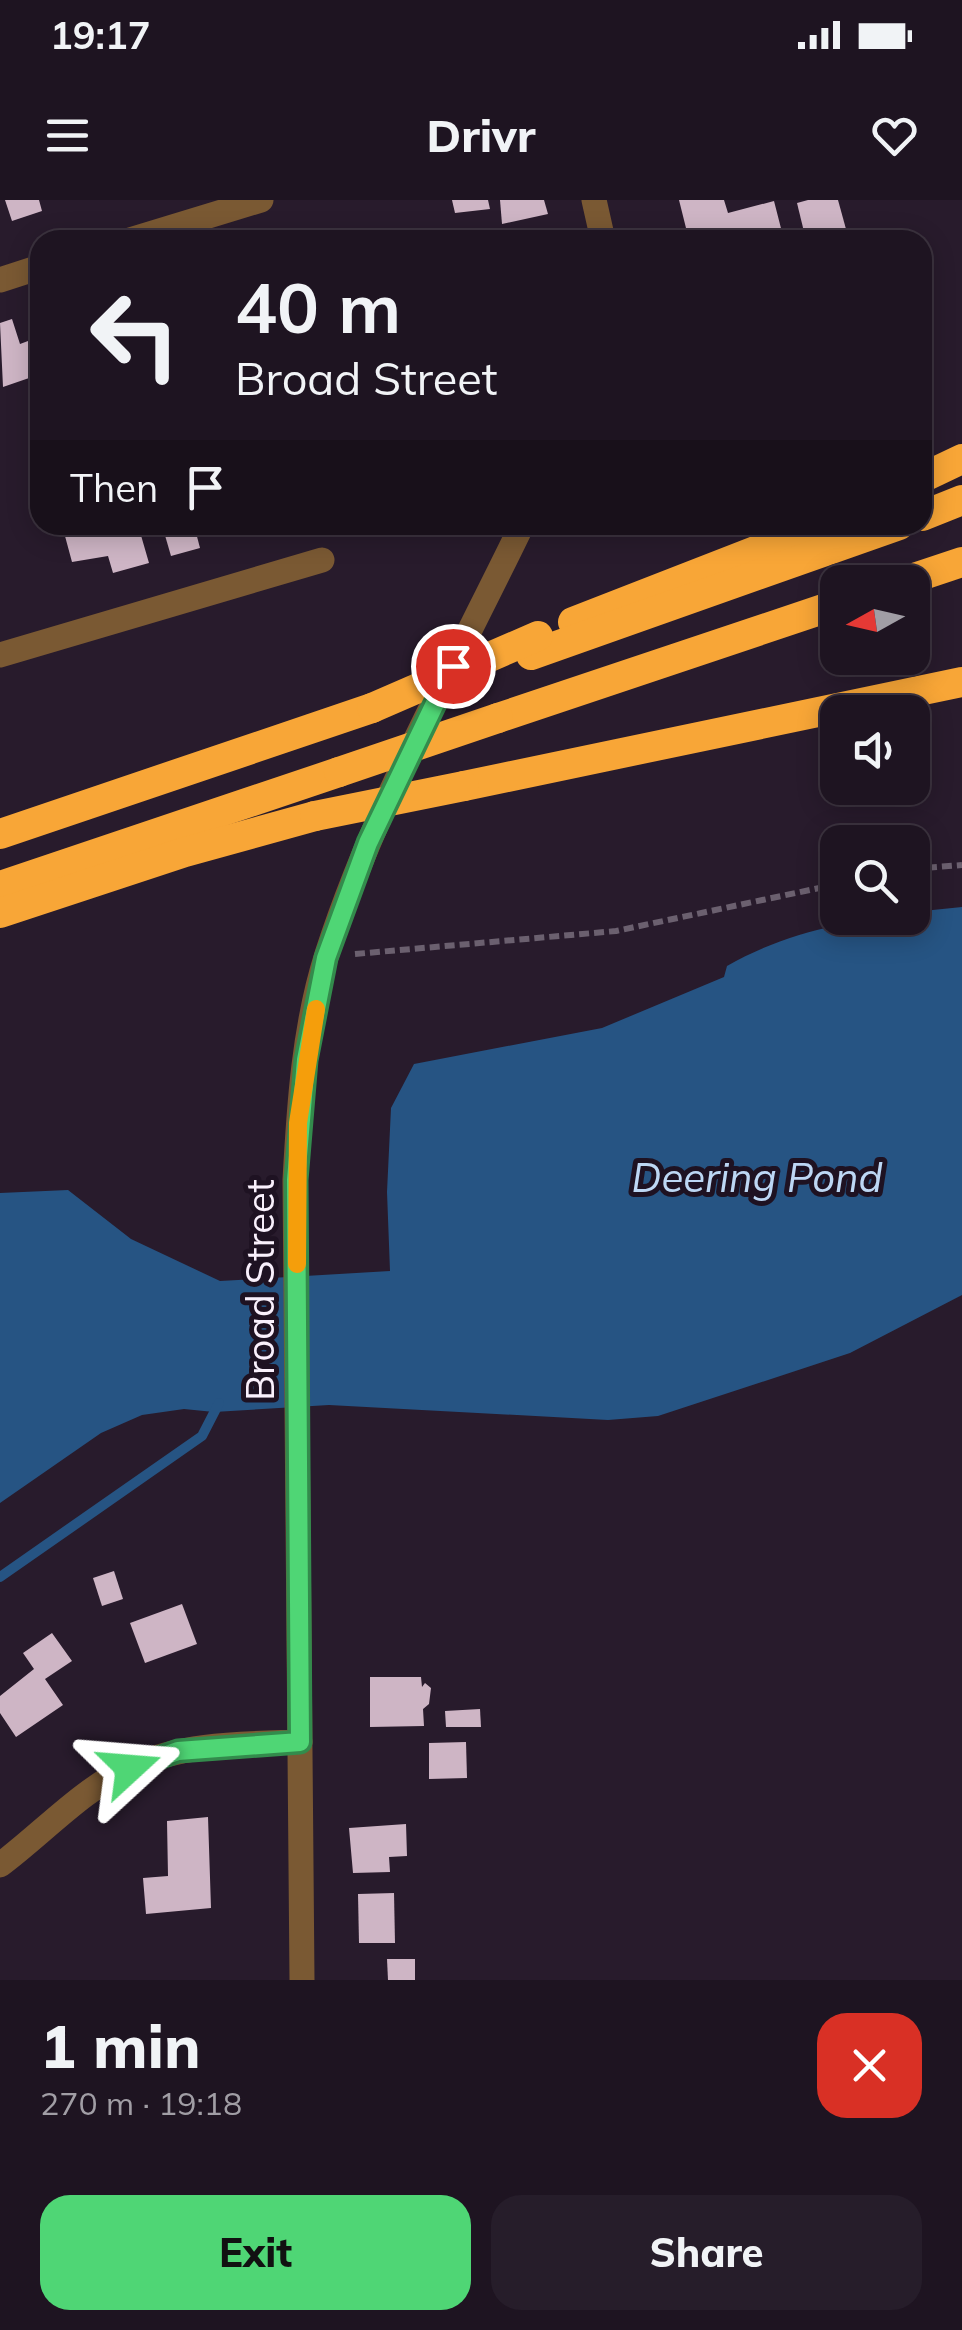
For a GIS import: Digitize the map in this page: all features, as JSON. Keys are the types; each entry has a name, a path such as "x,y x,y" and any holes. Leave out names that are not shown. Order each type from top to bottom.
{"highway":[{"path":"932,473 962,459"},
{"path":"932,512 962,500"},
{"path":"0,834 372,708 534,646 798,535"},
{"path":"534,646 869,535"},
{"path":"930,573 962,562"},
{"path":"0,886 820,610"},
{"path":"0,913 185,852 315,816 962,682"}],"street":[{"path":"163,230 261,200"},
{"path":"594,200 601,230"},
{"path":"0,280 30,271"},
{"name":"Broad Street","path":"302,1980 296,1180 306,1060 326,958 368,843 517,535"},
{"path":"0,655 322,560"},
{"path":"0,1865 74,1804 130,1768 178,1751 300,1742"}],"path":[{"path":"930,868 962,865"},
{"path":"326,958 616,931 820,888"}],"water":[{"name":"Deering Pond","path":"962,907 962,1295 850,1353 658,1416 608,1420 329,1405 214,1412 184,1409 142,1415 101,1433 0,1503 0,1193 68,1190 131,1239 220,1281 390,1271 387,1192 391,1108 414,1064 602,1028 724,977 727,966 748,955 817,930 820,935 930,935 930,910"}],"building":[{"path":"5,200 39,200 42,211 12,221"},
{"path":"452,200 488,200 490,209 455,213"},
{"path":"500,200 544,200 548,214 502,224"},
{"path":"679,200 724,200 728,213 774,201 781,230 686,230"},
{"path":"838,200 846,230 804,230 797,203"},
{"path":"12,319 20,344 28,341 30,348 30,378 3,387 0,323"},
{"path":"65,535 141,535 149,563 113,573 108,556 72,562"},
{"path":"165,535 197,535 200,548 171,556"},
{"path":"114,1571 123,1599 102,1606 93,1578"},
{"path":"182,1604 197,1644 145,1663 130,1623"},
{"path":"52,1633 72,1661 45,1679 63,1705 16,1737 0,1713 0,1696 34,1669 23,1653"},
{"path":"370,1677 421,1677 422,1687 425,1683 431,1688 429,1704 423,1709 424,1726 370,1727"},
{"path":"480,1709 481,1727 446,1727 445,1711"},
{"path":"466,1742 467,1778 429,1779 429,1743"},
{"path":"208,1817 211,1908 146,1914 143,1878 168,1876 167,1821"},
{"path":"406,1824 407,1856 389,1857 390,1872 353,1873 349,1828"},
{"path":"394,1893 395,1943 359,1943 358,1894"},
{"path":"387,1959 415,1959 415,1980 388,1980"}],"waterway":[{"path":"0,1577 202,1436 219,1403"}],"slow traffic":[{"path":"297,1264 298,1123 316,1009"}],"route":[{"path":"130,1768 178,1751 300,1742 296,1180 306,1060 326,958 368,843 453,666"}]}
